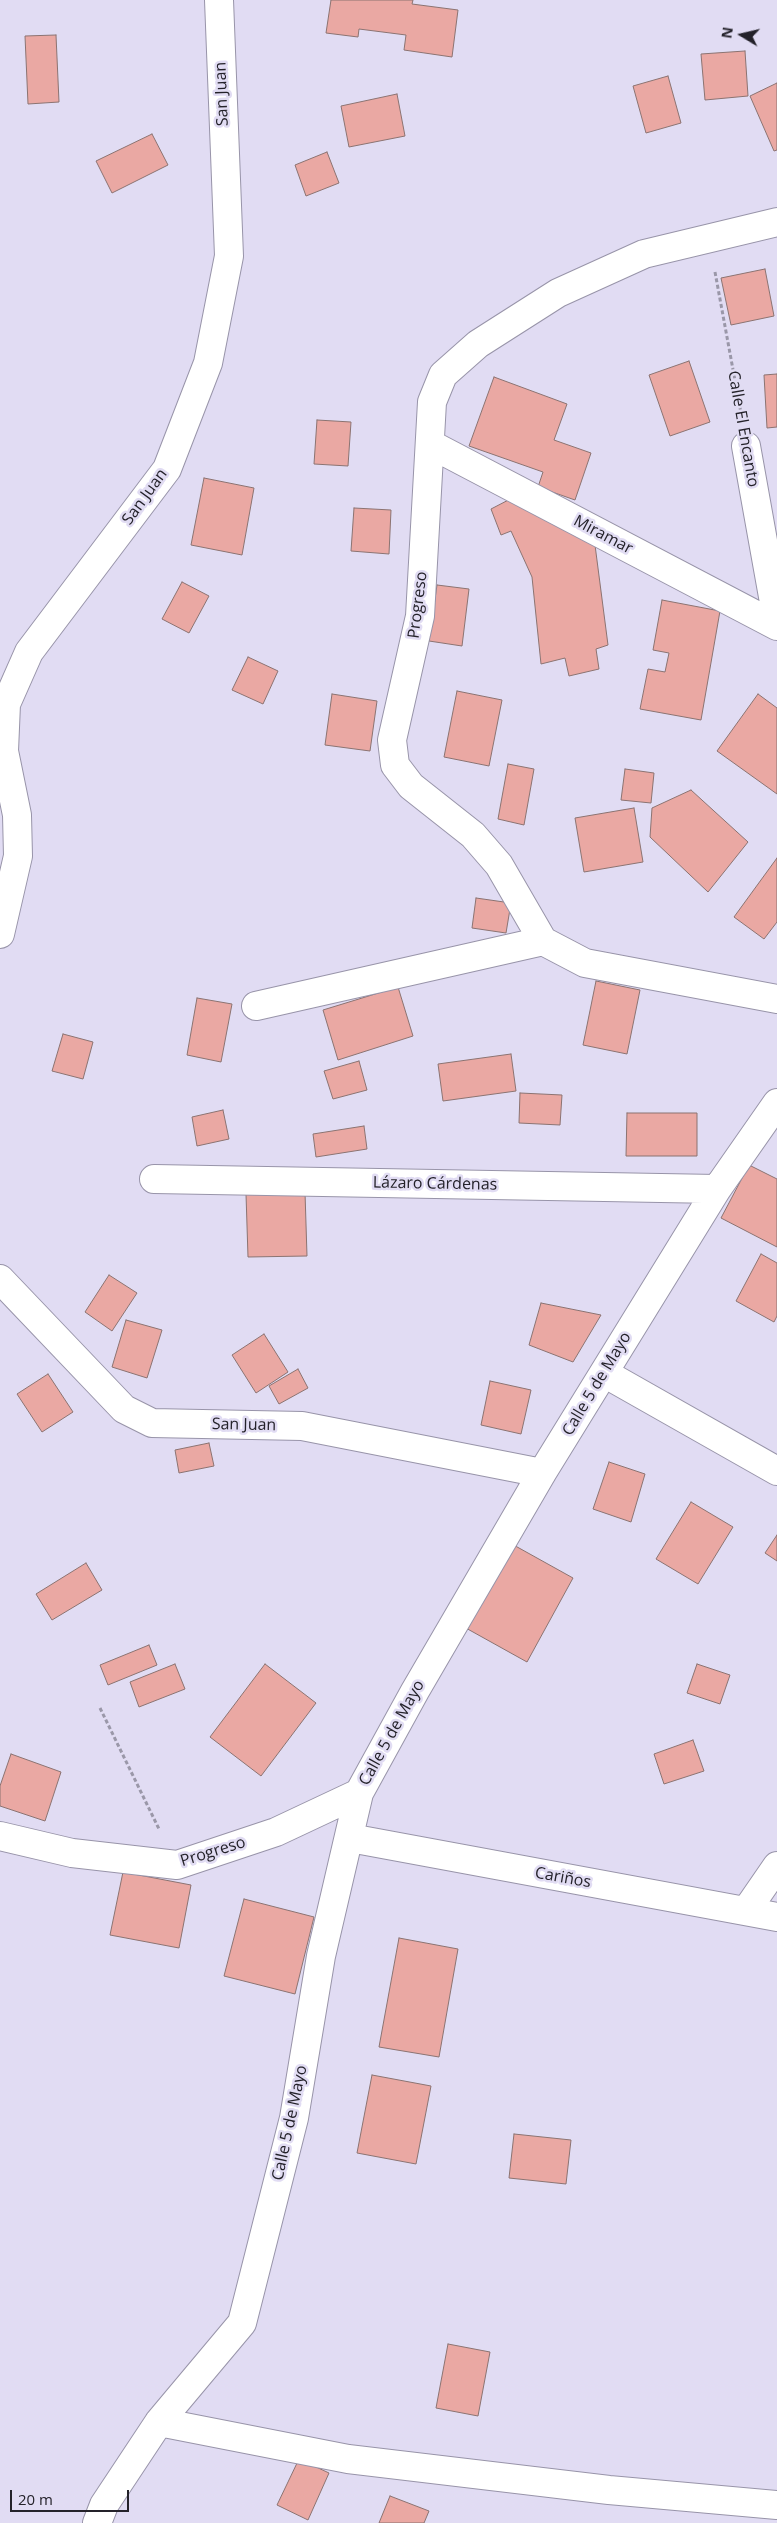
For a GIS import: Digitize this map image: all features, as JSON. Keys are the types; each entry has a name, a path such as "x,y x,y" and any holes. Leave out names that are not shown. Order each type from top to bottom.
{"street":[{"name":"San Juan","path":"0,934 18,856 17,815 4,751 6,704 29,652 167,468 208,363 229,256 219,0"},
{"name":"Progreso","path":"543,941 499,865 473,835 412,786 395,764 392,740 420,616 432,402 443,374 478,344 558,293 644,254 777,222"},
{"name":"Miramar","path":"430,444 777,626"},
{"name":"Calle El Encanto","path":"746,446 777,619"},
{"path":"256,1006 543,941 584,963 777,999"},
{"name":"Calle 5 de Mayo","path":"97,2523 104,2505 159,2422 242,2324 294,2118 321,1956 359,1793 415,1691 542,1473 717,1189 777,1103"},
{"name":"Lázaro Cárdenas","path":"154,1179 717,1189"},
{"name":"San Juan","path":"0,1279 124,1409 152,1423 302,1426 542,1473"},
{"path":"604,1373 777,1471"},
{"name":"Progreso","path":"0,1836 72,1853 177,1865 276,1832 359,1793"},
{"name":"Cariños","path":"350,1838 777,1917"},
{"path":"746,1910 777,1866"},
{"path":"159,2422 348,2459 609,2490 777,2505"}],"path":[{"name":"Calle El Encanto","path":"709,238 746,446"},
{"path":"100,1708 177,1865"}],"building":[{"path":"331,0 413,0 412,4 458,10 452,57 404,50 406,35 359,29 358,37 326,33"},
{"path":"56,35 59,102 28,104 25,36"},
{"path":"745,51 748,96 705,100 701,54"},
{"path":"668,76 681,123 646,133 633,86"},
{"path":"777,83 777,150 774,151 750,96"},
{"path":"397,94 405,136 349,147 341,106"},
{"path":"152,134 168,165 112,193 96,161"},
{"path":"327,152 339,183 306,196 295,165"},
{"path":"765,269 774,316 731,325 721,278"},
{"path":"689,361 710,422 670,436 649,375"},
{"path":"777,374 777,427 767,428 764,375"},
{"path":"494,377 567,404 554,440 591,453 575,500 538,487 543,472 469,446"},
{"path":"317,420 351,422 348,466 314,464"},
{"path":"204,478 254,488 242,555 191,545"},
{"path":"520,494 595,545 608,645 596,649 599,669 569,676 565,658 541,664 532,577 511,531 501,535 491,509"},
{"path":"354,508 391,510 389,554 351,551"},
{"path":"182,582 209,596 189,633 162,619"},
{"path":"437,585 469,589 462,646 429,641"},
{"path":"662,600 720,611 701,720 640,709 648,669 665,672 669,653 653,650"},
{"path":"248,657 278,671 263,704 232,690"},
{"path":"457,691 502,700 489,766 444,757"},
{"path":"332,694 377,701 370,751 325,745"},
{"path":"758,694 777,708 777,794 717,751"},
{"path":"508,764 534,769 524,825 498,819"},
{"path":"625,769 654,773 651,803 621,800"},
{"path":"691,790 748,842 708,892 650,837 652,808"},
{"path":"634,808 643,862 584,872 575,818"},
{"path":"777,858 777,922 764,939 734,917"},
{"path":"476,898 511,903 506,933 472,928"},
{"path":"596,981 640,990 627,1054 583,1045"},
{"path":"398,987 413,1036 338,1060 323,1010"},
{"path":"197,998 232,1004 221,1062 187,1055"},
{"path":"63,1034 93,1042 83,1079 52,1071"},
{"path":"511,1054 516,1091 443,1101 438,1064"},
{"path":"359,1061 367,1090 333,1099 324,1071"},
{"path":"520,1093 562,1095 560,1125 519,1123"},
{"path":"223,1110 229,1139 197,1146 192,1117"},
{"path":"627,1113 697,1113 697,1156 626,1156"},
{"path":"364,1126 367,1149 316,1157 313,1134"},
{"path":"749,1165 777,1179 777,1247 721,1218"},
{"path":"305,1192 307,1256 248,1257 246,1194"},
{"path":"761,1254 777,1263 777,1316 774,1322 736,1301"},
{"path":"109,1275 137,1293 112,1331 85,1312"},
{"path":"541,1303 601,1315 573,1362 529,1345"},
{"path":"126,1320 162,1330 147,1378 112,1367"},
{"path":"264,1334 288,1372 256,1393 232,1355"},
{"path":"298,1369 308,1388 279,1404 269,1386"},
{"path":"48,1374 73,1412 42,1432 17,1394"},
{"path":"490,1381 531,1390 521,1434 481,1425"},
{"path":"209,1443 214,1466 179,1473 175,1450"},
{"path":"609,1462 645,1474 631,1522 593,1509"},
{"path":"691,1502 733,1527 698,1584 656,1559"},
{"path":"777,1535 777,1561 765,1553"},
{"path":"510,1543 573,1578 527,1662 464,1627"},
{"path":"86,1563 102,1590 52,1620 36,1594"},
{"path":"149,1645 157,1665 108,1685 100,1665"},
{"path":"175,1664 185,1689 139,1707 130,1682"},
{"path":"265,1664 316,1703 261,1776 210,1737"},
{"path":"697,1664 730,1675 720,1704 687,1693"},
{"path":"693,1740 704,1771 664,1784 654,1754"},
{"path":"11,1754 61,1772 45,1821 0,1806 0,1786"},
{"path":"123,1872 191,1885 179,1948 110,1935"},
{"path":"244,1899 314,1917 295,1994 224,1976"},
{"path":"399,1938 458,1949 439,2057 379,2047"},
{"path":"372,2075 431,2086 416,2164 357,2153"},
{"path":"514,2134 571,2140 566,2184 509,2178"},
{"path":"448,2344 490,2352 478,2416 436,2408"},
{"path":"299,2459 329,2473 308,2520 277,2505"},
{"path":"390,2496 429,2511 424,2523 379,2523"}]}
